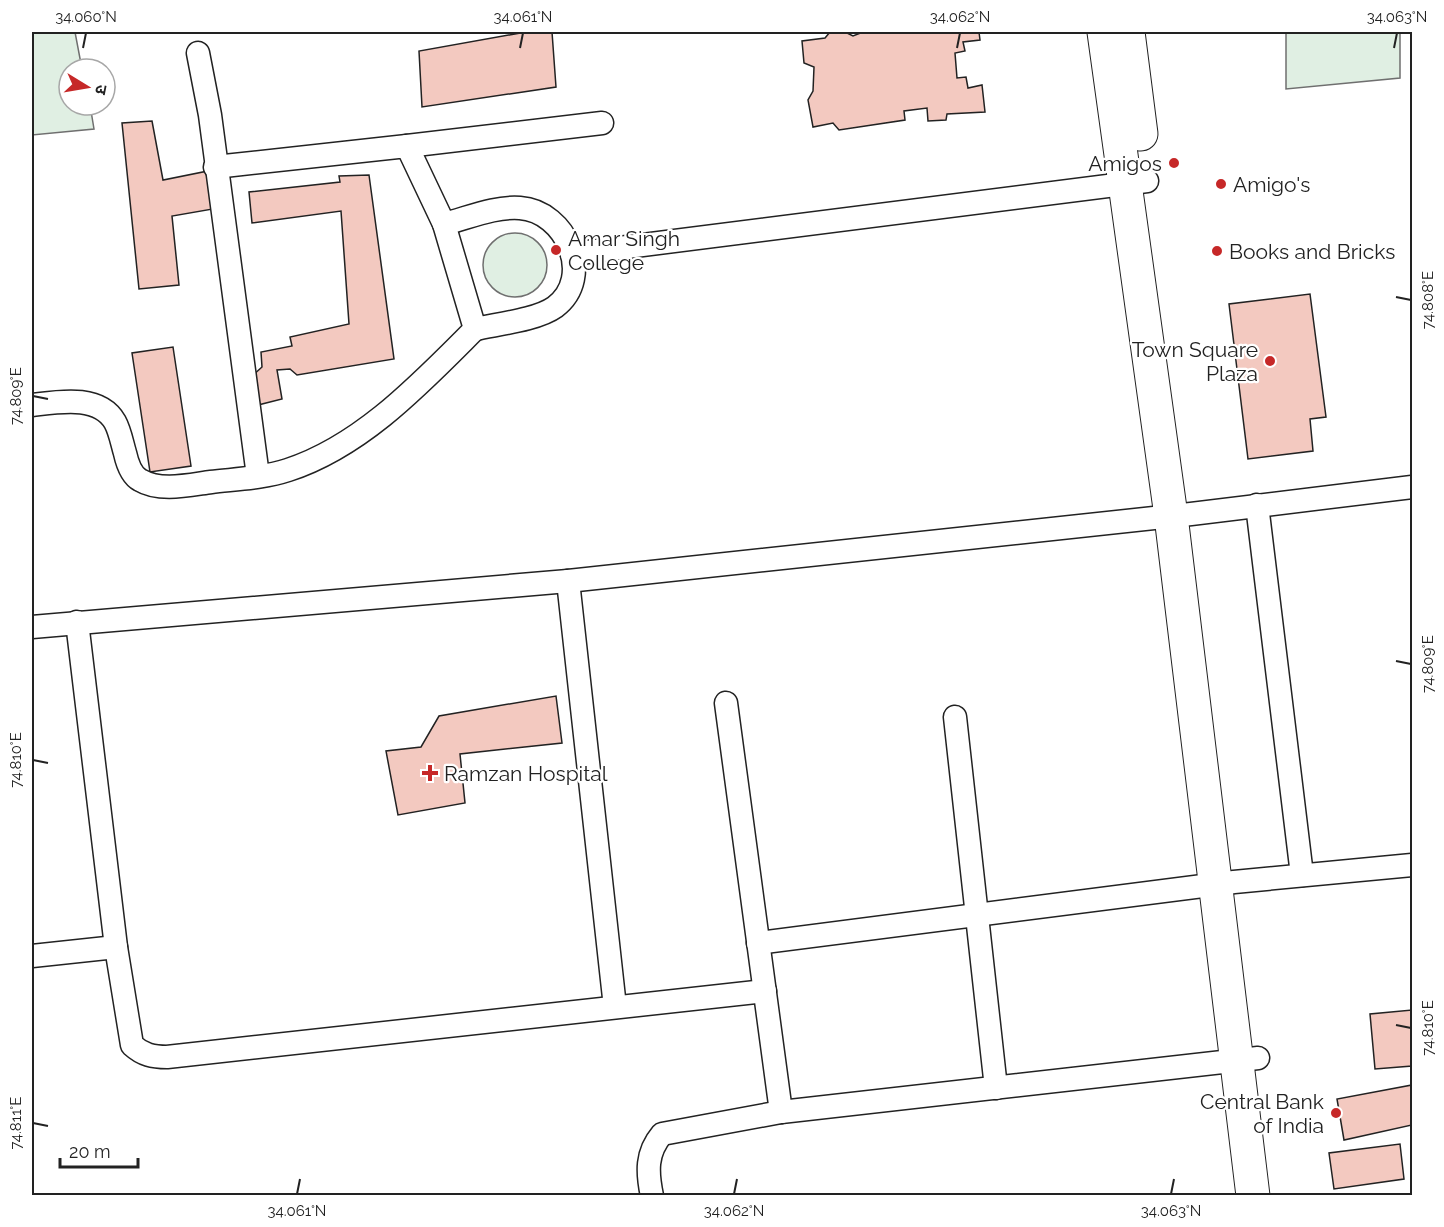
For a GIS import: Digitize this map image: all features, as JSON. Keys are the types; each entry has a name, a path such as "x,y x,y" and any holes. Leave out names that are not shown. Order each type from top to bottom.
{"street":[{"path":"1104,32 1135,182 1181,515 1247,1059 1275,1196"},
{"path":"1128,32 1135,182"},
{"path":"198,53 210,115 215,167 258,476"},
{"path":"215,167 602,123"},
{"path":"407,146 444,224 475,329"},
{"path":"572,254 1135,182"},
{"path":"32,405 66,401 88,404 106,411 116,423 128,463 136,478 147,483 175,487 258,476 286,471 325,455 413,391 475,329 545,313 565,297 571,283 572,254 560,227 549,216 520,208 503,209 444,224"},
{"path":"32,627 567,581 1181,515 1413,487"},
{"path":"1257,505 1302,875"},
{"path":"567,581 615,1007"},
{"path":"77,622 116,947 132,1045 148,1056 156,1057 765,991"},
{"path":"726,703 781,1112"},
{"path":"955,717 996,1088"},
{"path":"758,943 1224,883 1413,865"},
{"path":"32,956 116,947"},
{"path":"652,1196 647,1173 652,1147 662,1134 781,1112 1247,1059"},
{"path":"1247,1059 1253,1196"}],"green space":[{"path":"32,32 75,32 80,57 57,57 57,117 92,117 94,129 32,135"},
{"path":"1286,32 1400,32 1400,78 1286,89"},
{"path":"515,233 533,239 541,247 547,265 541,283 533,291 515,297 497,291 489,283 483,265 489,247 497,239"}],"building":[{"path":"526,32 552,32 556,87 422,107 419,51"},
{"path":"830,32 845,32 853,36 863,32 979,32 980,40 963,42 965,51 955,53 957,78 966,77 968,88 982,85 985,112 947,114 946,120 928,121 927,108 904,111 905,120 839,130 833,123 813,127 808,100 813,91 814,67 804,63 802,41 825,38"},
{"path":"152,121 163,180 208,171 213,209 172,216 179,285 139,289 122,123"},
{"path":"369,175 394,359 297,375 290,369 277,370 282,399 258,405 252,376 262,367 261,352 292,346 290,337 349,324 341,211 252,223 249,192 340,182 339,176"},
{"path":"1310,294 1326,417 1310,419 1313,451 1248,459 1229,304"},
{"path":"173,347 191,466 150,472 132,353"},
{"path":"556,696 562,743 460,754 465,803 398,815 386,751 421,747 439,716"},
{"path":"1412,1010 1412,1066 1375,1069 1370,1014"},
{"path":"1412,1085 1412,1125 1344,1140 1337,1099"},
{"path":"1400,1144 1404,1179 1334,1189 1329,1153"}],"place":[{"name":"Amigos","path":"1174,163"},
{"name":"Amigo's","path":"1221,184"},
{"name":"Amar Singh College","path":"556,250"},
{"name":"Books and Bricks","path":"1217,251"},
{"name":"Town Square Plaza","path":"1270,361"},
{"name":"Ramzan Hospital","path":"430,773"},
{"name":"Central Bank of India","path":"1336,1113"}]}
